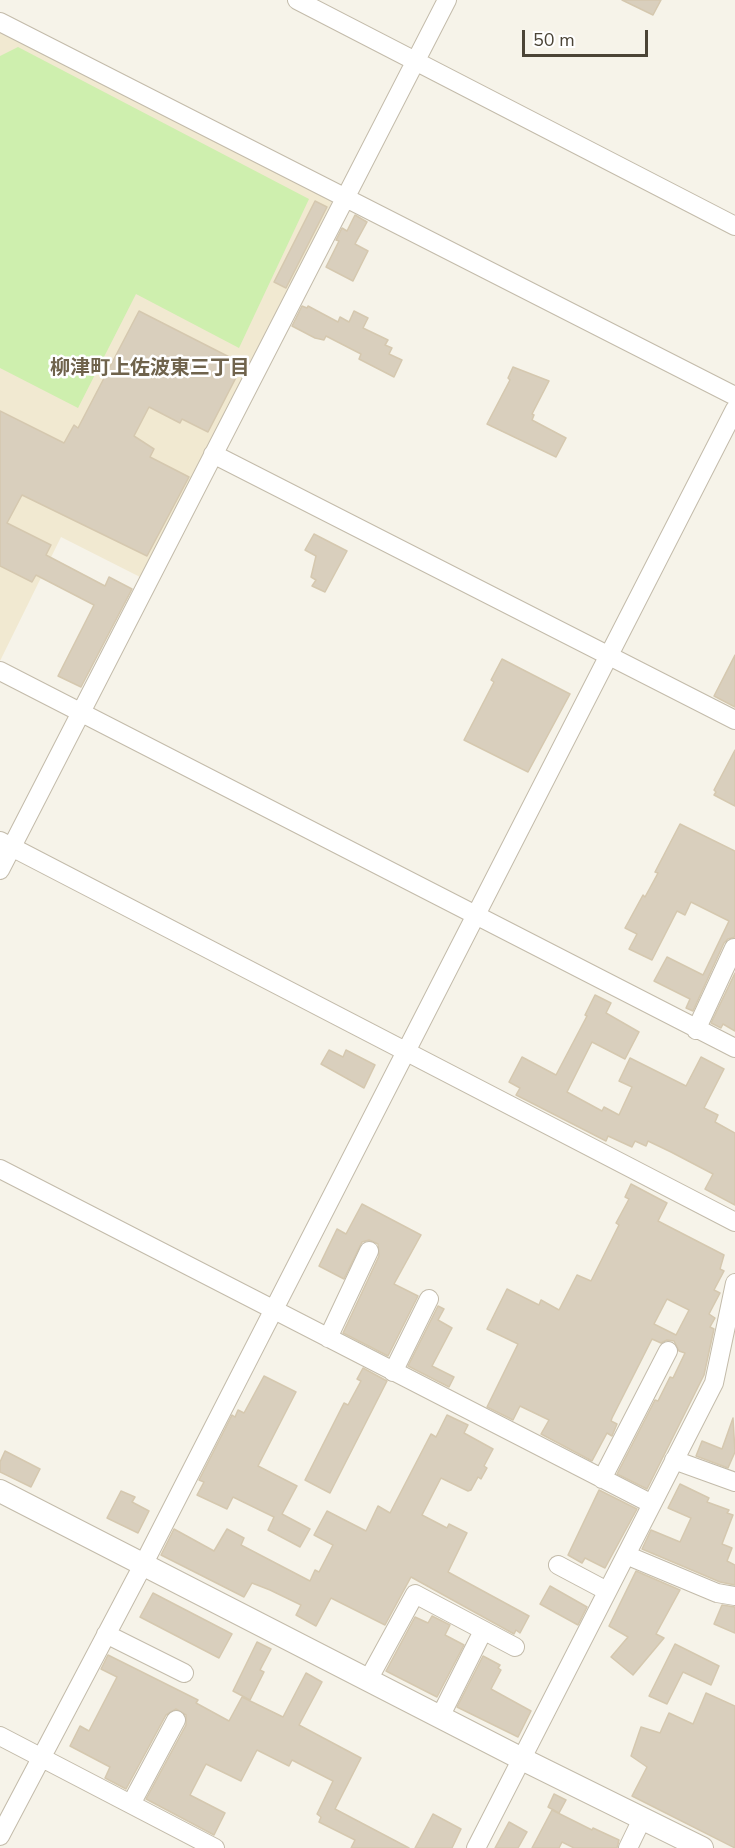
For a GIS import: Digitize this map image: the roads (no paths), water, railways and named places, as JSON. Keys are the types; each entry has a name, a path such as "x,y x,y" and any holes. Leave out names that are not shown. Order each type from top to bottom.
{"street":[{"path":"297,0 735,226"},
{"path":"0,870 6,844 81,712 447,0"},
{"path":"0,22 735,396"},
{"path":"0,1836 142,1565 271,1309 735,409"},
{"path":"213,453 735,720"},
{"path":"0,671 735,1048"},
{"path":"6,844 735,1222"},
{"path":"696,1030 734,948"},
{"path":"0,1169 651,1504"},
{"path":"328,1338 369,1251"},
{"path":"476,1848 714,1383 735,1282"},
{"path":"393,1372 429,1299"},
{"path":"602,1479 669,1351"},
{"path":"674,1460 735,1482"},
{"path":"0,1491 522,1759 702,1848"},
{"path":"626,1555 717,1593 735,1596"},
{"path":"558,1565 607,1592"},
{"path":"368,1680 415,1594 515,1647"},
{"path":"440,1717 483,1631"},
{"path":"106,1634 184,1672"},
{"path":"131,1804 176,1720"},
{"path":"0,1736 216,1848"},
{"path":"628,1848 642,1819"}],"district":[{"name":"柳津町上佐波東三丁目","path":"150,369"}]}
